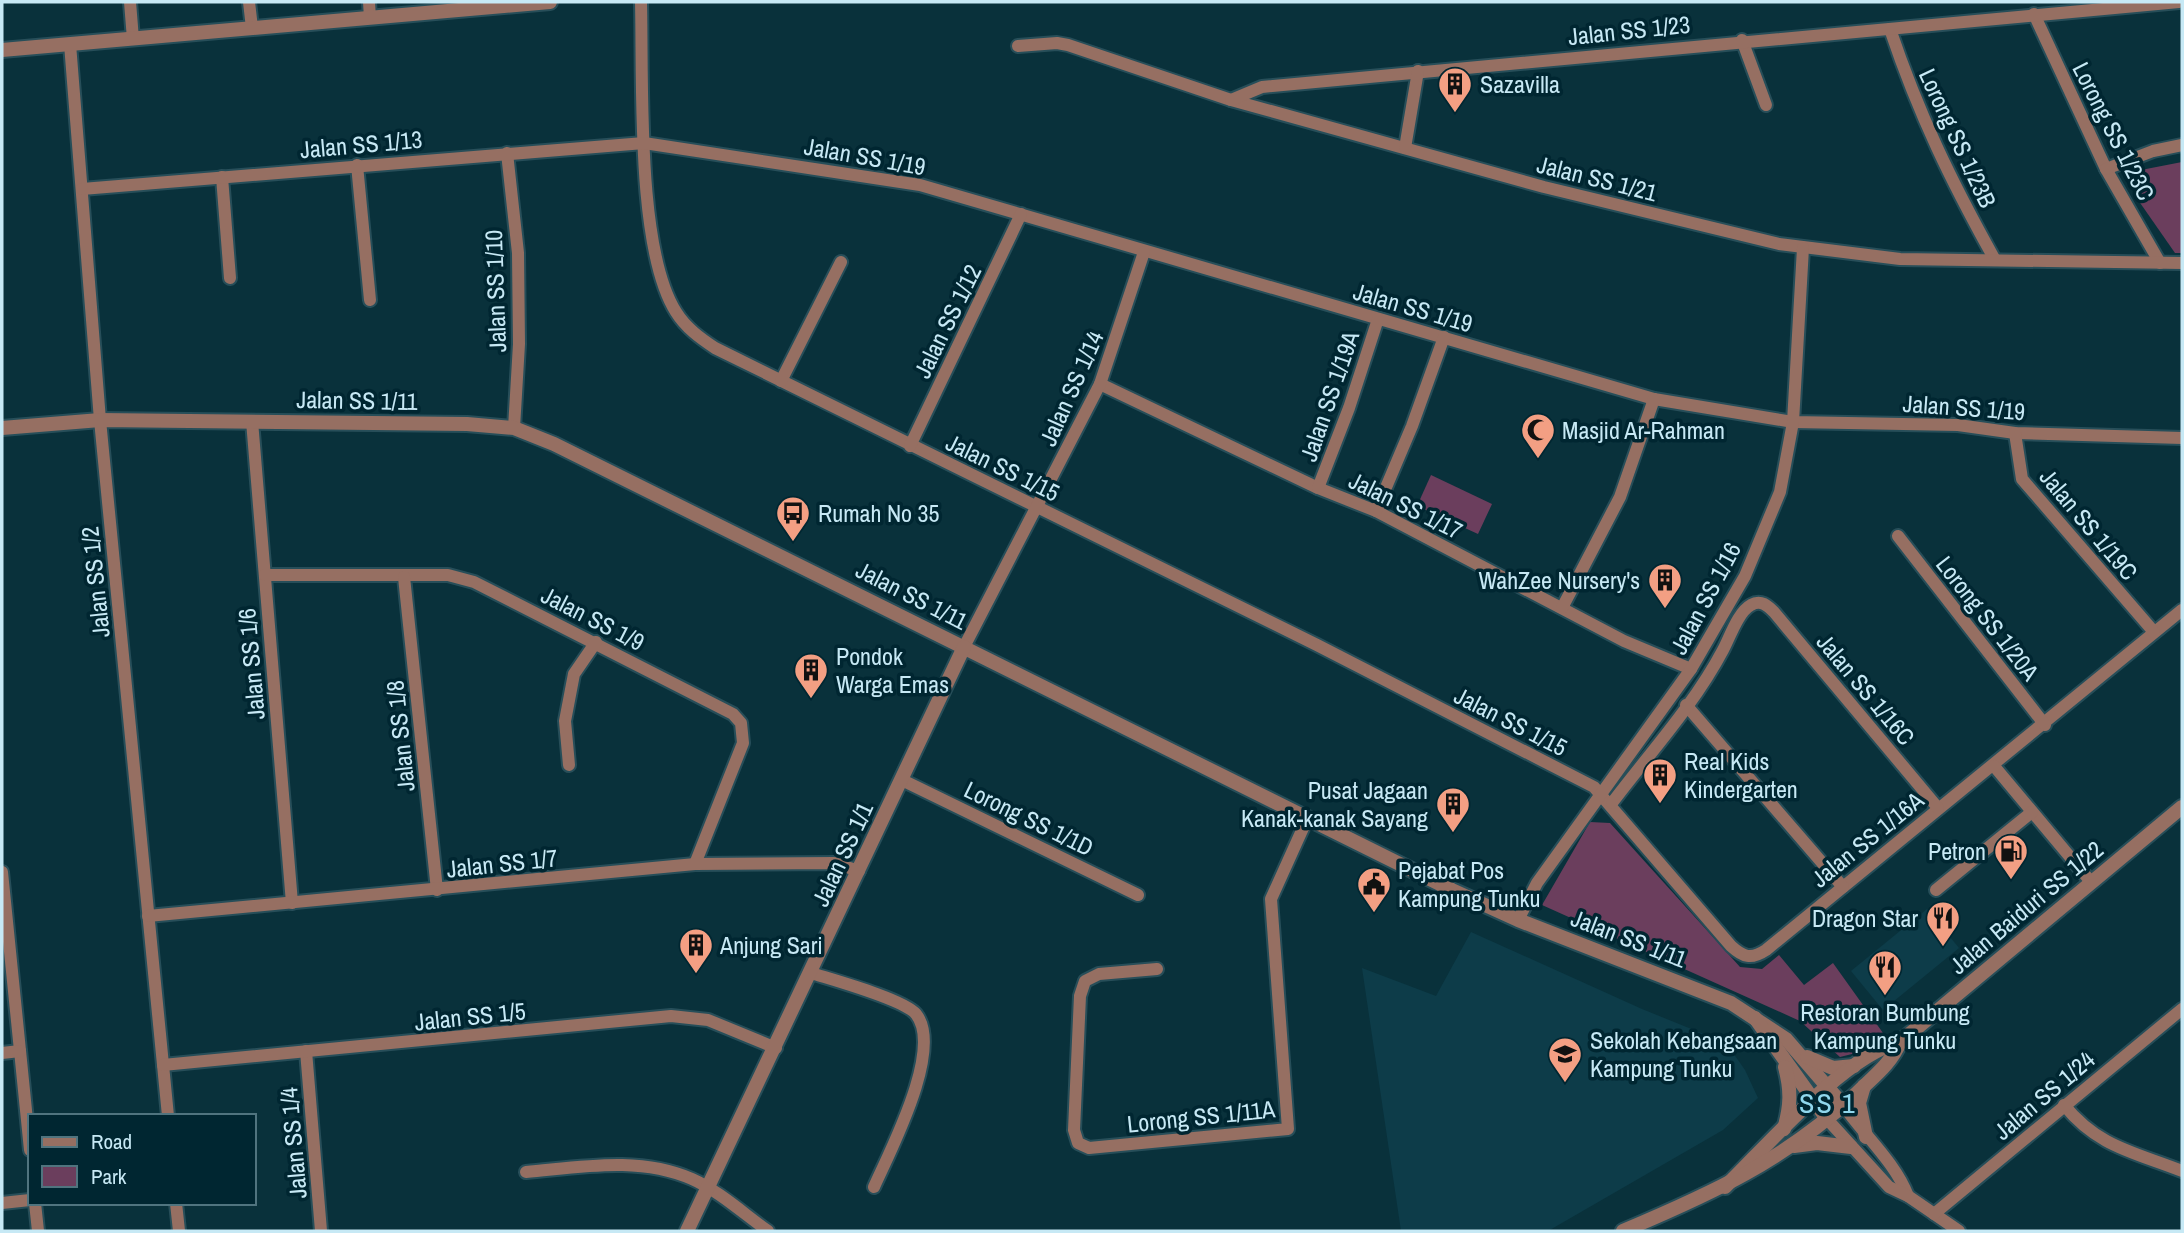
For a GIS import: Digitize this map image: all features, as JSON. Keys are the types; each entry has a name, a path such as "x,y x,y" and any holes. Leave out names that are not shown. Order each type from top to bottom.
{"street":[{"path":"130,2 133,39"},
{"path":"249,2 251,28"},
{"path":"369,2 370,18"},
{"path":"2,50 370,18 461,6 550,2"},
{"name":"Jalan SS 1/15","path":"641,2 644,143 655,252 676,312 693,333 715,348 1389,682 1601,793"},
{"name":"Jalan SS 1/23","path":"1231,100 1262,87 1742,40 2179,2"},
{"name":"Lorong SS 1/23C","path":"2034,14 2106,169 2160,263"},
{"name":"Lorong SS 1/23B","path":"1890,29 1914,101 1951,181 1995,260"},
{"path":"1742,40 1766,105"},
{"name":"Jalan SS 1/21","path":"1018,46 1057,43 1231,100 1544,187 1803,248 1900,259 2182,263"},
{"name":"Jalan SS 1/2","path":"70,44 100,420 168,1114"},
{"path":"1405,148 1418,71"},
{"name":"Jalan SS 1/13","path":"82,189 644,143"},
{"name":"Jalan SS 1/19","path":"644,143 920,185 1654,399 1793,422 1958,425 2015,433 2182,438"},
{"path":"2106,169 2152,151 2182,145"},
{"name":"Jalan SS 1/10","path":"507,153 518,253 519,344 514,428"},
{"path":"357,165 370,300"},
{"path":"222,177 230,278"},
{"name":"Jalan SS 1/12","path":"910,446 1021,214"},
{"name":"Jalan SS 1/16","path":"1518,920 1537,883 1691,669 1745,576 1780,492 1793,422 1803,248"},
{"name":"Jalan SS 1/14","path":"964,647 1100,384 1144,252"},
{"path":"781,381 841,262"},
{"name":"Jalan SS 1/19A","path":"1318,488 1378,319"},
{"path":"1376,511 1412,426 1444,337"},
{"name":"Jalan SS 1/17","path":"1100,384 1318,488 1376,511 1624,641 1691,669"},
{"path":"1562,608 1620,497 1654,399"},
{"name":"Jalan SS 1/11","path":"2,428 100,420 467,424 514,428 658,494 1308,817 1363,847 1518,920 1699,989 1754,1017 1773,1028 1812,1102 1827,1119"},
{"name":"Jalan SS 1/6","path":"252,422 292,903"},
{"name":"Jalan SS 1/19C","path":"2015,433 2022,479 2154,632"},
{"name":"Lorong SS 1/20A","path":"1898,536 2045,725"},
{"name":"Jalan SS 1/9","path":"265,575 448,575 474,582 733,714 741,723 744,734 739,755 695,864"},
{"name":"Jalan SS 1/8","path":"404,577 437,890"},
{"name":"Jalan SS 1/16","path":"1612,803 1716,664 1749,605 1758,602"},
{"name":"Jalan SS 1/16C","path":"1758,602 1766,604 1774,612 1938,808"},
{"name":"Jalan SS 1/16A","path":"1601,793 1731,946 1747,957 1757,956 1938,808 2045,725 2182,610"},
{"path":"569,765 565,722 574,674 596,642"},
{"name":"Jalan SS 1/1","path":"687,1231 710,1189 964,647"},
{"path":"1686,705 1843,887"},
{"path":"1994,766 2091,882"},
{"name":"Lorong SS 1/1D","path":"902,780 1138,895"},
{"name":"Jalan Baiduri SS 1/22","path":"1900,1042 2182,807"},
{"path":"1936,890 2032,812"},
{"name":"Lorong SS 1/11A","path":"1157,969 1098,974 1085,981 1080,996 1078,1036 1074,1130 1078,1143 1089,1148 1288,1129 1271,899 1308,817"},
{"name":"Jalan SS 1/7","path":"148,916 695,864 822,862 859,871"},
{"path":"2,872 28,1130"},
{"path":"811,973 901,1004 916,1014 923,1032 923,1059 901,1127 874,1187"},
{"name":"Jalan SS 1/24","path":"1934,1214 2182,1009"},
{"name":"Jalan SS 1/5","path":"163,1065 306,1051 442,1045 689,1016 708,1020 776,1048"},
{"path":"1725,1187 1828,1087 1881,1046 1900,1042"},
{"path":"1623,1231 1725,1187 1792,1146 1865,1085 1893,1058 1900,1042"},
{"name":"Jalan SS 1/4","path":"306,1051 321,1231"},
{"path":"2,1053 20,1052"},
{"path":"1783,1130 1791,1108 1788,1053 1833,1068 1855,1066"},
{"name":"Jalan SS 1/11","path":"1788,1053 1828,1087 1843,1105"},
{"path":"1865,1085 1859,1103 1866,1137"},
{"path":"1843,1105 1900,1176 1908,1196"},
{"path":"2064,1105 2081,1127 2100,1140 2182,1171"},
{"path":"1827,1119 1889,1187 1908,1196 1959,1231"},
{"path":"1792,1146 1817,1143 1851,1147"},
{"path":"526,1172 633,1164 670,1172 710,1189 768,1231"},
{"path":"2,1203 28,1200"},
{"path":"35,1205 38,1231"},
{"path":"176,1205 179,1231"}],"shaded area":[{"path":"1927,909 1959,948 1883,1010 1851,971"},
{"name":"Sekolah Kebangsaan Kampung Tunku","path":"1471,932 1642,1009 1726,1043 1745,1070 1758,1098 1723,1130 1548,1231 1401,1231 1362,968 1436,996"}],"green space":[{"path":"2182,162 2182,253 2175,253 2136,197 2133,181 2141,170"},
{"path":"1431,475 1492,504 1478,534 1417,506"},
{"path":"1590,822 1610,823 1740,967 1762,969 1779,955 1804,985 1833,963 1883,1033 1856,1053 1840,1057 1800,1021 1542,905"}],"place":[{"name":"Sazavilla","path":"1455,114"},
{"name":"Masjid Ar-Rahman","path":"1538,460"},
{"name":"Rumah No 35","path":"793,543"},
{"name":"WahZee Nursery's","path":"1665,610"},
{"name":"Pondok Warga Emas","path":"811,700"},
{"name":"Real Kids Kindergarten","path":"1660,805"},
{"name":"Pusat Jagaan Kanak-kanak Sayang","path":"1453,834"},
{"name":"Petron","path":"2011,881"},
{"name":"Pejabat Pos Kampung Tunku","path":"1374,914"},
{"name":"Dragon Star","path":"1943,948"},
{"name":"Anjung Sari","path":"696,975"},
{"name":"Restoran Bumbung Kampung Tunku","path":"1885,997"},
{"name":"Sekolah Kebangsaan Kampung Tunku","path":"1565,1084"}],"district":[{"name":"SS 1","path":"1828,1103"}]}
